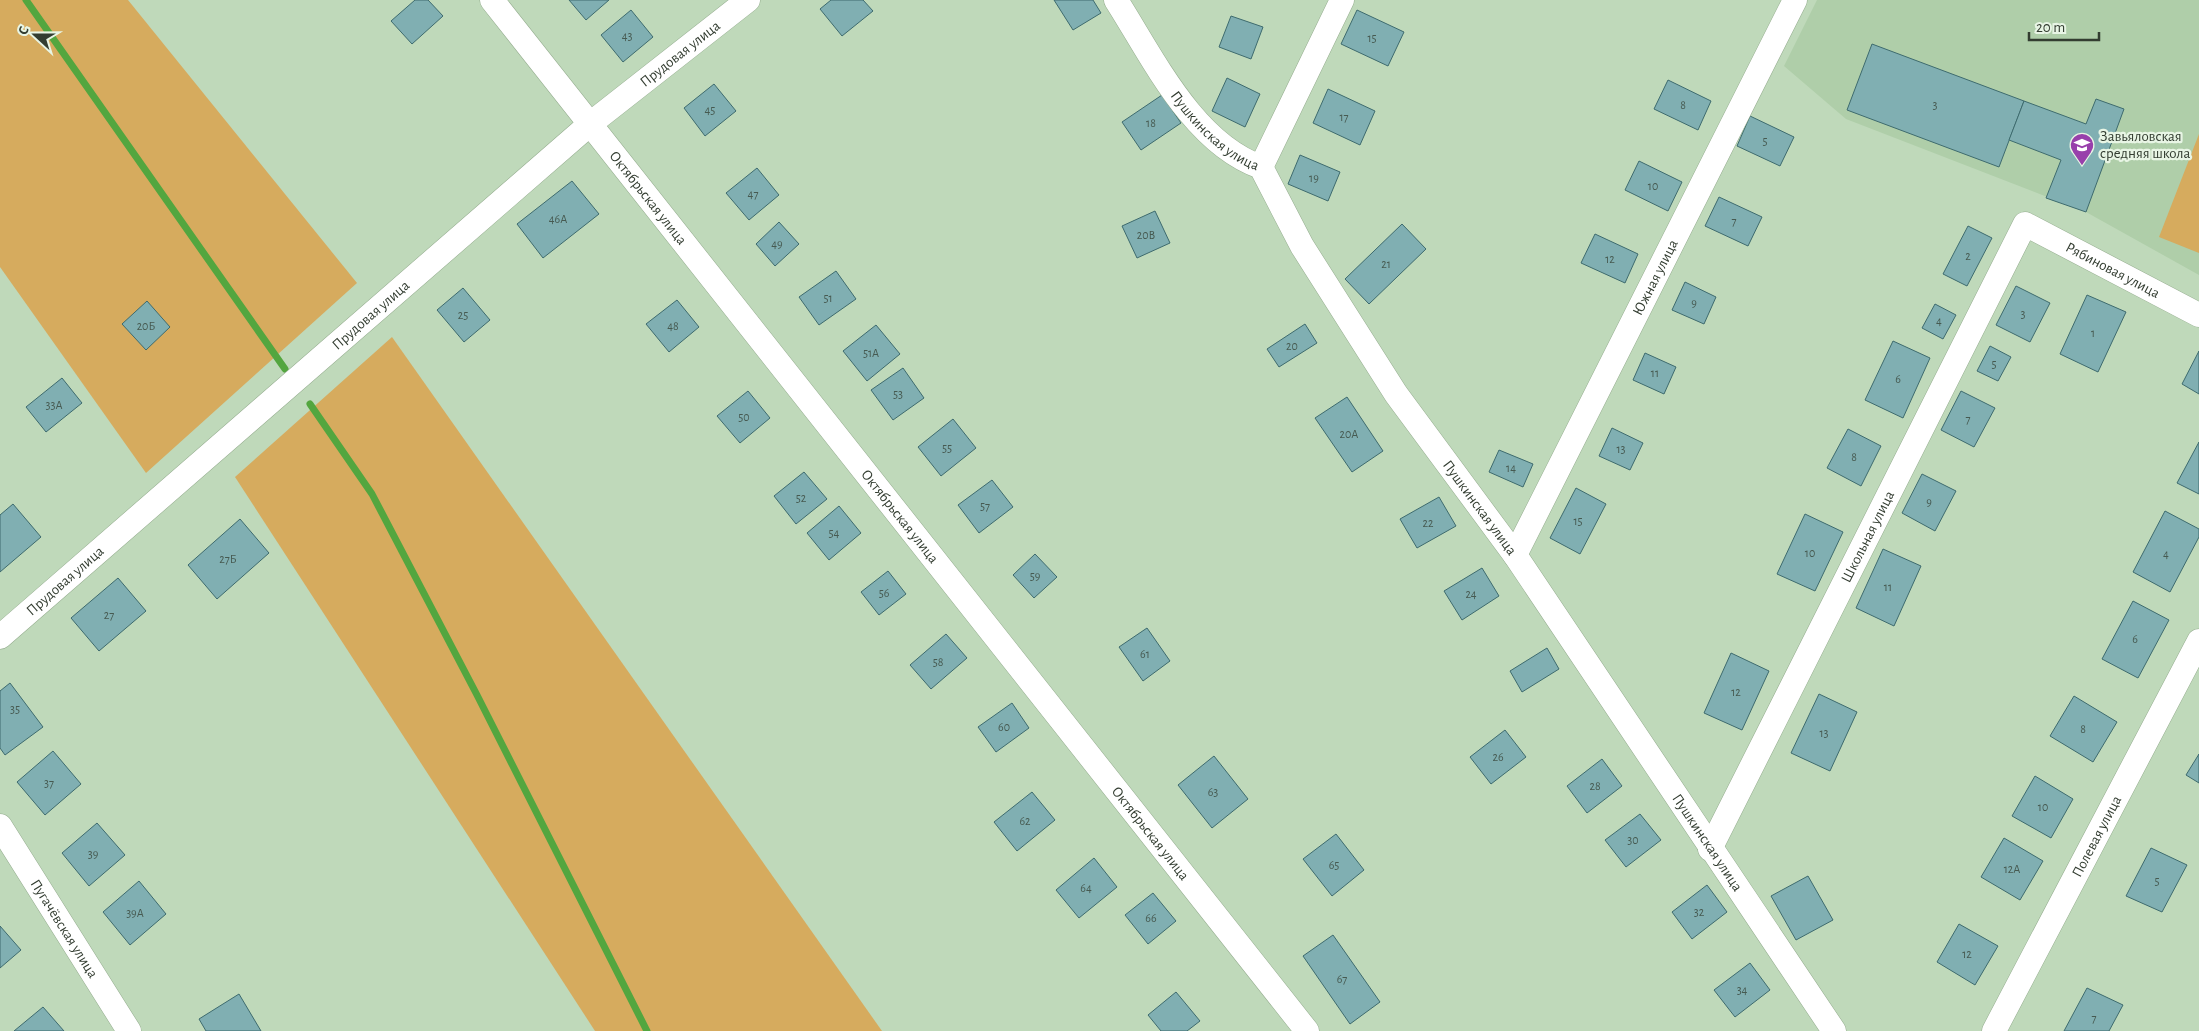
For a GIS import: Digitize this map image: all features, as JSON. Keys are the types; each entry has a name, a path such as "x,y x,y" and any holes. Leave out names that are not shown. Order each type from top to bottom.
{"street":[{"name":"Октябрьская улица","path":"492,0 1307,1031"},
{"name":"Прудовая улица","path":"0,637 590,124 748,0"},
{"name":"Пушкинская улица","path":"1116,0 1177,96 1221,146 1242,160 1261,167 1302,246 1396,394 1515,556 1834,1031"},
{"path":"1261,167 1342,0"},
{"name":"Южная улица","path":"1515,556 1796,0"},
{"name":"Рябиновая улица","path":"2025,224 2199,316"},
{"name":"Школьная улица","path":"1710,849 2025,224"},
{"name":"Полевая улица","path":"1994,1031 2199,641"},
{"name":"Пугачёвская улица","path":"0,826 129,1031"}],"shaded area":[{"path":"0,0 128,0 357,283 146,473 0,267"},
{"name":"Завьяловская средняя школа","path":"1817,0 2199,0 2199,275 2086,212 1846,119 1784,66"},
{"path":"2199,134 2199,253 2159,237"},
{"path":"392,337 882,1031 595,1031 235,477"}],"building":[{"path":"415,0 428,0 443,16 412,44 391,21"},
{"path":"569,0 609,0 586,20"},
{"path":"831,0 863,0 873,11 842,36 820,9"},
{"path":"1054,0 1093,0 1101,13 1073,30"},
{"path":"631,10 653,37 623,62 601,35"},
{"path":"1357,10 1404,32 1388,66 1341,44"},
{"path":"1231,16 1263,27 1251,59 1219,47"},
{"path":"1872,44 2024,101 1999,167 1847,110"},
{"path":"1227,78 1260,94 1245,127 1212,111"},
{"path":"1668,80 1711,101 1698,130 1654,109"},
{"path":"714,84 736,111 705,136 684,108"},
{"path":"1328,89 1375,111 1360,145 1313,123"},
{"path":"1162,95 1181,123 1141,150 1122,122"},
{"path":"2096,99 2124,109 2086,212 2046,198 2061,160 2009,140 2024,101 2086,124"},
{"path":"1750,116 1794,137 1780,166 1737,146"},
{"path":"1300,155 1340,172 1328,201 1288,184"},
{"path":"1639,161 1682,182 1668,211 1625,190"},
{"path":"757,168 779,195 749,220 726,193"},
{"path":"572,181 599,214 543,258 517,224"},
{"path":"1719,197 1762,217 1748,246 1705,226"},
{"path":"1155,211 1170,243 1137,258 1122,226"},
{"path":"779,222 799,244 775,266 756,244"},
{"path":"1402,224 1426,249 1369,304 1345,279"},
{"path":"1968,226 1992,238 1967,286 1943,274"},
{"path":"1595,234 1638,254 1625,283 1581,263"},
{"path":"836,271 856,299 819,325 799,297"},
{"path":"1685,282 1716,297 1704,324 1672,310"},
{"path":"2016,286 2050,303 2030,342 1996,325"},
{"path":"463,288 490,320 464,342 437,310"},
{"path":"2087,295 2126,312 2098,372 2060,354"},
{"path":"677,300 699,327 669,352 646,324"},
{"path":"147,301 170,327 146,350 122,324"},
{"path":"1935,304 1956,315 1943,339 1922,328"},
{"path":"1305,324 1317,343 1279,367 1267,349"},
{"path":"876,325 900,354 867,381 843,351"},
{"path":"1893,341 1930,358 1903,418 1865,400"},
{"path":"1990,346 2011,357 1998,381 1977,371"},
{"path":"2199,351 2199,394 2182,384"},
{"path":"1645,353 1676,367 1664,394 1633,380"},
{"path":"903,368 924,398 893,420 871,390"},
{"path":"62,378 82,403 46,432 26,407"},
{"path":"748,391 770,418 740,443 717,416"},
{"path":"1961,391 1995,408 1974,447 1941,430"},
{"path":"1347,397 1383,451 1352,472 1315,418"},
{"path":"953,419 976,448 941,476 918,447"},
{"path":"1612,428 1643,443 1630,470 1599,456"},
{"path":"1848,429 1881,446 1861,486 1827,468"},
{"path":"2199,442 2199,494 2177,483"},
{"path":"1499,450 1533,464 1523,487 1489,472"},
{"path":"804,472 827,499 796,524 774,496"},
{"path":"1922,474 1956,491 1935,531 1902,513"},
{"path":"992,480 1013,507 979,533 958,505"},
{"path":"1576,488 1606,504 1580,554 1550,538"},
{"path":"1439,497 1456,526 1417,548 1400,519"},
{"path":"13,504 41,537 0,572 0,515"},
{"path":"839,506 861,533 829,560 807,533"},
{"path":"2165,511 2199,529 2199,537 2170,592 2133,572"},
{"path":"1805,514 1843,532 1815,591 1777,574"},
{"path":"240,519 269,553 217,599 188,565"},
{"path":"1883,549 1921,566 1894,626 1856,608"},
{"path":"1035,554 1057,577 1034,598 1013,575"},
{"path":"1482,568 1499,596 1462,620 1444,591"},
{"path":"888,571 906,594 879,615 861,592"},
{"path":"118,578 146,611 99,651 71,618"},
{"path":"2133,601 2169,620 2138,678 2102,659"},
{"path":"1147,628 1170,661 1143,681 1119,647"},
{"path":"946,634 967,658 931,689 910,665"},
{"path":"1547,648 1559,669 1522,692 1510,671"},
{"path":"1731,653 1769,671 1742,730 1704,713"},
{"path":"10,683 43,727 5,755 0,748 0,691"},
{"path":"1819,694 1857,712 1830,771 1791,753"},
{"path":"2074,696 2117,722 2093,762 2050,736"},
{"path":"1012,703 1029,728 996,752 978,727"},
{"path":"1505,730 1526,757 1491,784 1470,757"},
{"path":"53,751 81,784 45,815 17,782"},
{"path":"2199,754 2199,783 2186,775"},
{"path":"1214,756 1248,799 1212,828 1178,785"},
{"path":"1602,759 1622,786 1587,813 1567,786"},
{"path":"2035,776 2073,799 2051,838 2012,816"},
{"path":"1032,792 1055,820 1017,851 994,822"},
{"path":"1640,814 1661,840 1626,867 1605,840"},
{"path":"97,823 125,855 89,886 62,853"},
{"path":"1336,834 1364,870 1332,896 1303,859"},
{"path":"2004,838 2043,861 2020,900 1981,877"},
{"path":"2151,848 2187,865 2162,912 2126,896"},
{"path":"1094,858 1117,887 1079,918 1056,890"},
{"path":"1808,876 1833,920 1796,940 1771,896"},
{"path":"139,881 166,914 130,945 103,912"},
{"path":"1707,885 1727,912 1692,939 1672,912"},
{"path":"1153,893 1176,921 1148,944 1125,915"},
{"path":"1959,924 1998,946 1975,985 1937,962"},
{"path":"0,926 21,950 0,968"},
{"path":"1333,935 1380,1002 1350,1024 1303,956"},
{"path":"1750,963 1770,990 1735,1017 1714,990"},
{"path":"2087,988 2123,1005 2109,1031 2064,1031"},
{"path":"1176,992 1200,1021 1187,1031 1161,1031 1148,1015"},
{"path":"239,994 261,1031 206,1031 199,1019"},
{"path":"43,1007 64,1031 14,1031"}],"waterway":[{"path":"26,0 285,369"},
{"path":"310,404 372,494 477,695 647,1031"}],"place":[{"name":"Завьяловская средняя школа","path":"2082,166"}]}
